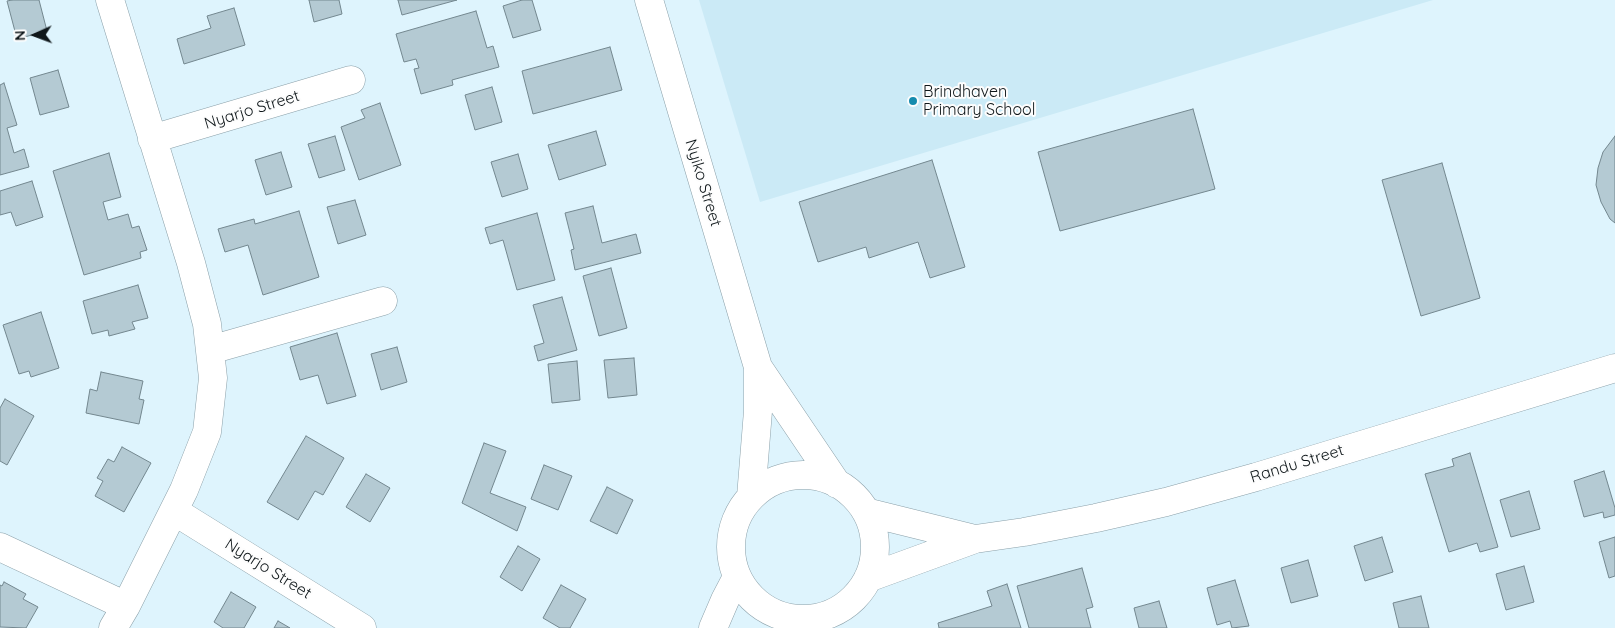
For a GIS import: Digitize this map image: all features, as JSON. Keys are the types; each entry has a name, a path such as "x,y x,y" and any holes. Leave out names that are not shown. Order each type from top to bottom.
{"street":[{"path":"0,547 120,617 184,490 207,432 213,378 207,324 191,263 110,0"},
{"name":"Nyiko Street","path":"649,0 758,367 758,411 751,496"},
{"name":"Nyarjo Street","path":"152,139 351,80"},
{"path":"210,350 383,301"},
{"name":"Nyiko Street","path":"758,367 838,484"},
{"name":"Randu Street","path":"868,578 975,539 1033,531 1166,502 1256,477 1615,368"},
{"path":"802,474 820,477 838,484 854,496 866,512 872,528 875,545 874,562 868,578 859,593 846,605 831,614 785,624 778,615 762,606 748,593 737,577 732,560 731,543 734,526 741,510 751,496 766,485 783,477 802,474"},
{"name":"Nyarjo Street","path":"174,511 362,628"},
{"name":"Randu Street","path":"866,512 975,539"},
{"path":"713,628 737,577"}],"shaded area":[{"name":"Brindhaven Primary School","path":"699,0 1433,0 760,202"}],"building":[{"path":"39,0 47,31 17,39 7,1"},
{"path":"309,0 339,0 342,14 314,22"},
{"path":"398,0 457,0 402,15"},
{"path":"522,0 532,0 541,30 513,38 503,6"},
{"path":"234,8 245,45 184,64 177,39 211,28 207,16"},
{"path":"476,11 487,48 493,46 499,67 452,80 453,85 421,94 414,69 419,68 416,59 404,62 396,34"},
{"path":"610,47 622,90 533,114 522,71"},
{"path":"58,70 69,107 40,115 30,78"},
{"path":"4,83 17,125 7,128 14,153 24,149 29,167 0,175 0,85"},
{"path":"492,87 502,122 475,130 465,95"},
{"path":"380,103 401,165 359,180 341,127 365,118 361,110"},
{"path":"1193,109 1215,189 1060,231 1038,152"},
{"path":"596,131 606,165 559,180 548,145"},
{"path":"335,136 345,170 319,178 308,144"},
{"path":"1615,136 1615,223 1610,219 1601,202 1596,185 1598,168 1603,152"},
{"path":"281,152 292,187 266,195 255,160"},
{"path":"109,153 121,197 103,202 108,220 128,214 132,228 139,226 147,250 140,252 141,258 84,275 53,171"},
{"path":"518,154 528,189 502,197 491,162"},
{"path":"932,160 965,267 930,278 918,242 869,258 866,247 818,262 799,202"},
{"path":"1442,163 1480,298 1421,316 1382,180"},
{"path":"32,181 43,217 16,226 11,212 0,215 0,191"},
{"path":"355,200 366,235 338,244 327,207"},
{"path":"593,206 602,243 636,234 641,253 575,270 571,250 574,249 565,213"},
{"path":"299,211 319,277 263,295 248,245 225,252 218,229 254,219 255,224"},
{"path":"537,213 555,280 517,290 503,240 490,244 485,228"},
{"path":"611,268 627,328 599,336 583,276"},
{"path":"138,285 148,318 132,322 135,329 109,336 108,330 92,334 83,301"},
{"path":"562,297 577,350 538,361 534,346 544,343 533,305"},
{"path":"41,312 59,368 31,377 29,371 19,374 3,325"},
{"path":"337,333 356,396 327,404 318,375 300,380 290,347"},
{"path":"397,347 407,382 381,390 371,354"},
{"path":"634,358 637,395 608,398 604,360"},
{"path":"577,361 580,400 552,403 548,364"},
{"path":"101,372 143,381 139,399 144,400 139,424 86,413 90,389 97,391"},
{"path":"5,399 34,416 7,465 0,461 0,408"},
{"path":"306,436 344,458 323,495 315,491 298,520 267,502"},
{"path":"484,443 506,451 490,493 526,507 517,531 462,503"},
{"path":"122,447 151,463 124,512 95,496 103,481 97,478 108,459 114,462"},
{"path":"1470,453 1498,547 1480,552 1477,543 1449,552 1425,474 1454,466 1452,459"},
{"path":"544,465 572,476 558,510 531,499"},
{"path":"1604,471 1615,508 1615,515 1604,518 1603,512 1584,517 1574,481"},
{"path":"366,474 390,488 370,522 346,507"},
{"path":"607,487 633,500 617,534 590,521"},
{"path":"1529,491 1540,529 1511,537 1500,500"},
{"path":"1382,537 1393,572 1365,581 1354,546"},
{"path":"1615,537 1615,576 1609,578 1599,542"},
{"path":"518,546 540,559 522,591 500,577"},
{"path":"1308,560 1318,596 1291,603 1281,568"},
{"path":"1524,566 1534,602 1506,610 1496,574"},
{"path":"1082,568 1093,607 1086,609 1091,628 1029,628 1017,586"},
{"path":"1235,580 1249,626 1232,628 1230,621 1217,625 1207,588"},
{"path":"4,582 26,594 23,599 38,607 26,628 0,627 0,585 2,586"},
{"path":"1007,584 1021,628 939,628 938,623 992,606 987,591"},
{"path":"561,585 586,599 570,628 560,628 543,618"},
{"path":"231,592 256,607 244,628 223,628 214,622"},
{"path":"1421,596 1429,628 1399,628 1393,603"},
{"path":"1159,601 1167,628 1139,628 1134,608"},
{"path":"278,621 290,628 274,628"}],"place":[{"name":"Brindhaven Primary School","path":"913,101"}]}
